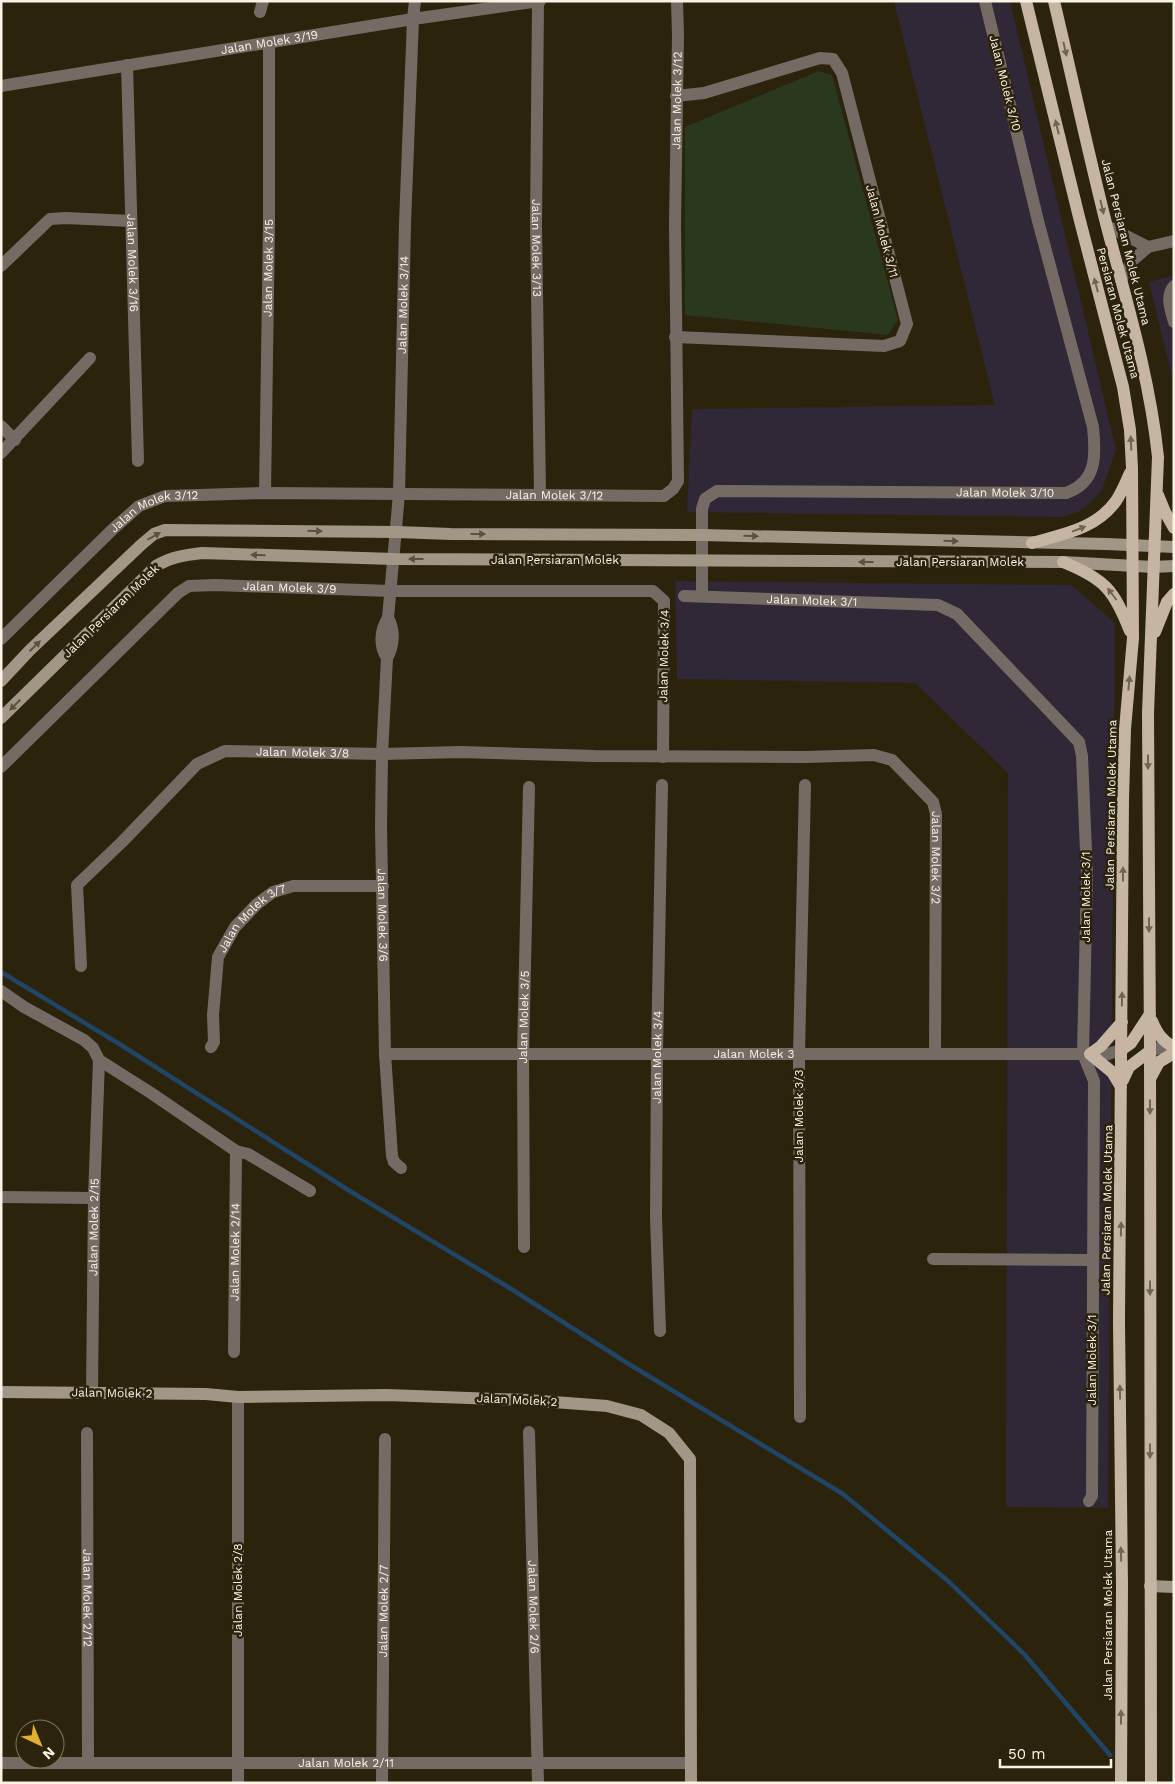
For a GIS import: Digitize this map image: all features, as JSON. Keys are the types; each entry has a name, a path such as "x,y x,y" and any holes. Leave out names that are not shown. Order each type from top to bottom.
{"main road":[{"name":"Persiaran Molek Utama","path":"1026,1 1078,217 1123,387 1130,430 1132,468 1133,638"},
{"name":"Jalan Persiaran Molek Utama","path":"1054,1 1147,385 1154,420 1158,457 1156,490"},
{"path":"1032,543 1072,532 1097,520 1116,500 1132,468"},
{"path":"1156,490 1174,528"},
{"path":"1150,1783 1148,713 1156,490"},
{"name":"Jalan Persiaran Molek","path":"1,681 30,650 154,534 176,529 451,534 702,535 1174,547"},
{"name":"Jalan Persiaran Molek","path":"1,718 156,566 167,559 202,553 394,559 1063,562 1153,567 1174,566"},
{"path":"1063,562 1086,571 1102,582 1113,593 1133,638"},
{"path":"1151,644 1160,617 1167,602 1174,594"},
{"name":"Jalan Persiaran Molek Utama","path":"1121,1783 1122,1585 1119,1321 1121,1050 1125,729 1133,638"},
{"path":"1150,1014 1157,1032 1174,1048"},
{"path":"1121,1050 1130,1043 1150,1014"},
{"path":"1121,1087 1108,1068 1087,1054 1101,1046 1122,1022"},
{"path":"1121,1087 1129,1067 1150,1051"},
{"path":"1150,1079 1159,1062 1174,1053"},
{"name":"Jalan Molek 2","path":"1,1392 238,1396 387,1395 527,1400 607,1406 641,1415 669,1433 690,1459 691,1783"},
{"path":"1150,1586 1174,1587"}],"street":[{"name":"Jalan Molek 3/14","path":"391,591 399,494 405,224 415,1"},
{"name":"Jalan Molek 3/12","path":"1,639 114,528 139,506 165,496 264,493 664,496 672,489 678,481 675,224 677,1"},
{"name":"Jalan Molek 3/10","path":"702,596 702,509 705,499 717,491 1066,493 1076,490 1088,478 1096,451 1093,427 1038,221 984,1"},
{"name":"Jalan Molek 3/19","path":"1,86 269,44 413,19 539,2"},
{"name":"Jalan Molek 3/13","path":"539,2 536,225 540,494"},
{"name":"Jalan Molek 3/15","path":"264,493 269,223 269,44"},
{"name":"Jalan Molek 3/11","path":"676,96 704,93 820,58 833,59 842,73 907,324 900,341 884,346 676,337"},
{"name":"Jalan Molek 3/16","path":"127,65 138,461"},
{"path":"1,266 50,219 131,221"},
{"path":"1107,226 1148,247"},
{"path":"1121,280 1133,260 1148,247 1174,241"},
{"path":"1174,286 1170,290 1169,304 1174,322"},
{"path":"1,454 90,358"},
{"path":"1,426 15,440"},
{"name":"Jalan Molek 3/9","path":"1,767 178,593 189,586 215,585 391,591 652,591"},
{"name":"Jalan Molek 3/6","path":"391,591 388,618 383,626 382,650 388,658 382,754 385,1054 392,1156 394,1162 401,1168"},
{"name":"Jalan Molek 3/4","path":"652,591 664,602 663,757"},
{"name":"Jalan Molek 3/1","path":"684,596 938,605 956,614 1079,742 1082,756 1087,875 1087,1054 1094,1081 1092,1496 1088,1501"},
{"name":"Jalan Molek 3/8","path":"81,966 77,884 129,836 196,764 225,751 382,754 461,752 663,757"},
{"name":"Jalan Molek 3/2","path":"663,757 874,755 892,760 933,802 936,814 935,1054"},
{"name":"Jalan Molek 3/4","path":"660,1331 656,1218 656,1054 662,785"},
{"name":"Jalan Molek 3/3","path":"800,1417 799,1054 805,786"},
{"name":"Jalan Molek 3/5","path":"524,1247 523,1054 529,787"},
{"name":"Jalan Molek 3/7","path":"211,1047 214,1042 213,1015 218,958 235,927 257,904 273,892 293,886 383,886"},
{"path":"1,991 24,1007 84,1040 93,1048 99,1060 236,1152 248,1154 310,1191"},
{"path":"1150,1051 1158,1048 1174,1048"},
{"name":"Jalan Molek 3","path":"385,1054 1108,1054 1121,1050"},
{"name":"Jalan Molek 2/15","path":"92,1393 94,1198 99,1060"},
{"name":"Jalan Molek 2/14","path":"234,1352 236,1152"},
{"path":"1,1197 94,1198"},
{"path":"933,1260 1092,1260"},
{"name":"Jalan Molek 2/8","path":"238,1396 238,1783"},
{"name":"Jalan Molek 2/6","path":"529,1432 538,1783"},
{"name":"Jalan Molek 2/12","path":"87,1433 88,1763"},
{"name":"Jalan Molek 2/7","path":"382,1783 384,1439"},
{"name":"Jalan Molek 2/11","path":"1,1763 690,1763"}],"shaded area":[{"path":"894,1 1010,1 1116,450 1102,490 1078,512 1063,517 687,512 692,409 995,405"},
{"path":"1174,275 1174,385 1149,282"},
{"path":"675,581 1071,585 1115,623 1108,1508 1006,1507 1008,773 915,683 677,679"}],"green space":[{"path":"819,71 832,75 898,320 888,335 685,315 685,127"}],"waterway":[{"path":"1,972 121,1045 353,1193 843,1494 947,1580 1024,1654 1110,1755"}]}
